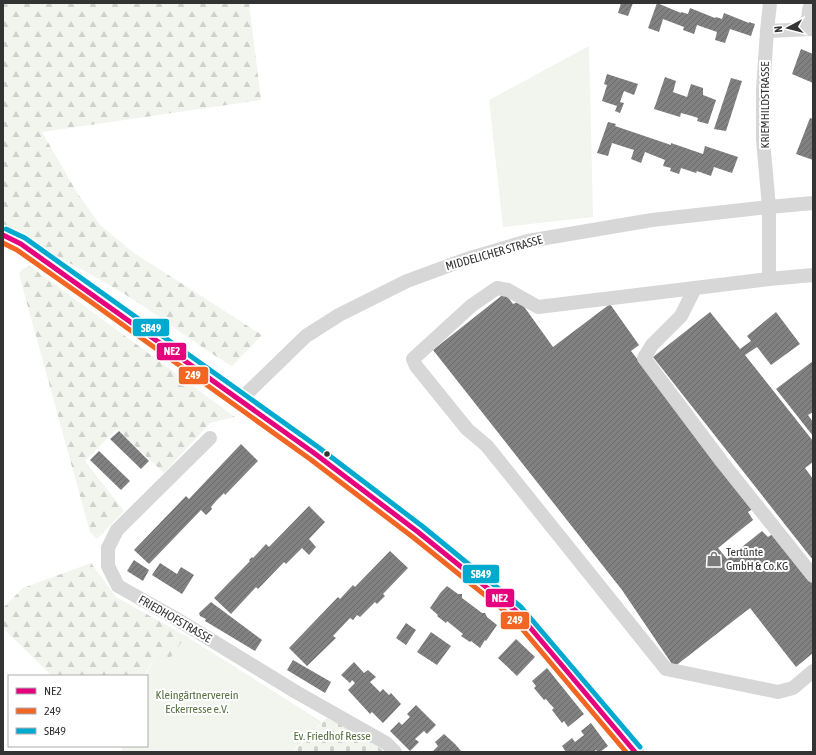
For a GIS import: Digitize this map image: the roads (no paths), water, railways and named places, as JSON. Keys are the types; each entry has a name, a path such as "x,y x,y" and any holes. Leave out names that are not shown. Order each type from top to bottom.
{"main road":[{"path":"3,235 21,244 314,453 418,532 520,614 635,752"}],"street":[{"name":"KRIEMHILDSTRASSE","path":"769,279 769,207 763,140 763,90 770,3"},
{"path":"767,31 810,29 809,10 811,3"},
{"name":"MIDDELICHER STRASSE","path":"240,400 306,336 339,315 407,281 467,259 528,241 593,229 652,220 813,203"},
{"path":"813,275 538,307 508,290 497,288 472,306 413,359 420,372 467,429 487,446 666,669 778,692 793,688 813,671"},
{"path":"695,288 681,316 652,345 644,358 722,462 813,576"},
{"name":"FRIEDHOFSTRASSE","path":"210,438 117,530 108,548 108,566 118,586 175,618 296,692 386,744 395,752"}],"place":[{"name":"Tertünte GmbH & Co.KG","path":"714,559"}],"park label":[{"name":"Kleingärtnerverein Eckerresse e.V.","path":"197,702"},
{"name":"Ev. Friedhof Resse","path":"332,736"}]}
